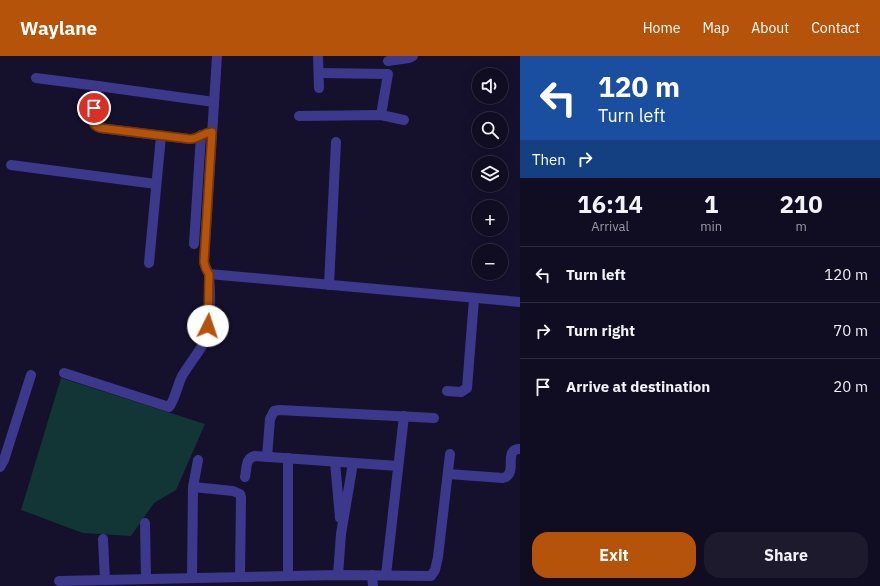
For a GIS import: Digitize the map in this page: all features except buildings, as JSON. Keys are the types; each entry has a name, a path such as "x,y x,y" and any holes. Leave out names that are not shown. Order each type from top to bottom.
{"street":[{"path":"64,373 166,407 170,406 182,376 200,349 207,333 209,308 209,274 204,262 217,56"},
{"path":"318,56 319,88"},
{"path":"381,115 388,74 388,58 409,58 413,56"},
{"path":"319,73 388,74"},
{"path":"36,78 214,102"},
{"path":"98,86 91,118 96,127 190,139 194,139 204,133 212,132"},
{"path":"298,116 381,115 404,120"},
{"path":"194,244 201,135"},
{"path":"149,263 161,136"},
{"path":"329,285 336,142"},
{"path":"11,165 156,184"},
{"path":"209,274 520,302"},
{"path":"447,392 461,392 467,388 474,299"},
{"path":"0,467 4,460 31,375"},
{"path":"267,457 270,419 274,411 279,410 434,418"},
{"path":"386,575 404,416"},
{"path":"448,474 503,478 507,477 510,473 511,456 513,451 517,448 520,449"},
{"path":"59,581 104,580 127,583 146,579 176,582 192,577 240,576 273,581 288,576 386,575 425,582 435,570 450,454"},
{"path":"245,477 248,459 255,456 398,466"},
{"path":"288,458 288,576"},
{"path":"192,577 193,487 198,460"},
{"path":"335,462 341,534"},
{"path":"338,575 341,534 353,463"},
{"path":"193,487 233,491 240,494 240,576"},
{"path":"145,522 146,579"},
{"path":"103,539 104,580"},
{"path":"324,575 324,586"},
{"path":"372,575 373,586"}],"green space":[{"path":"61,378 205,424 176,490 154,503 131,536 83,533 21,510"}],"route":[{"path":"94,108 91,118 92,122 96,127 100,128 190,139 198,138 204,133 212,132 204,262 209,274 208,326"}]}
